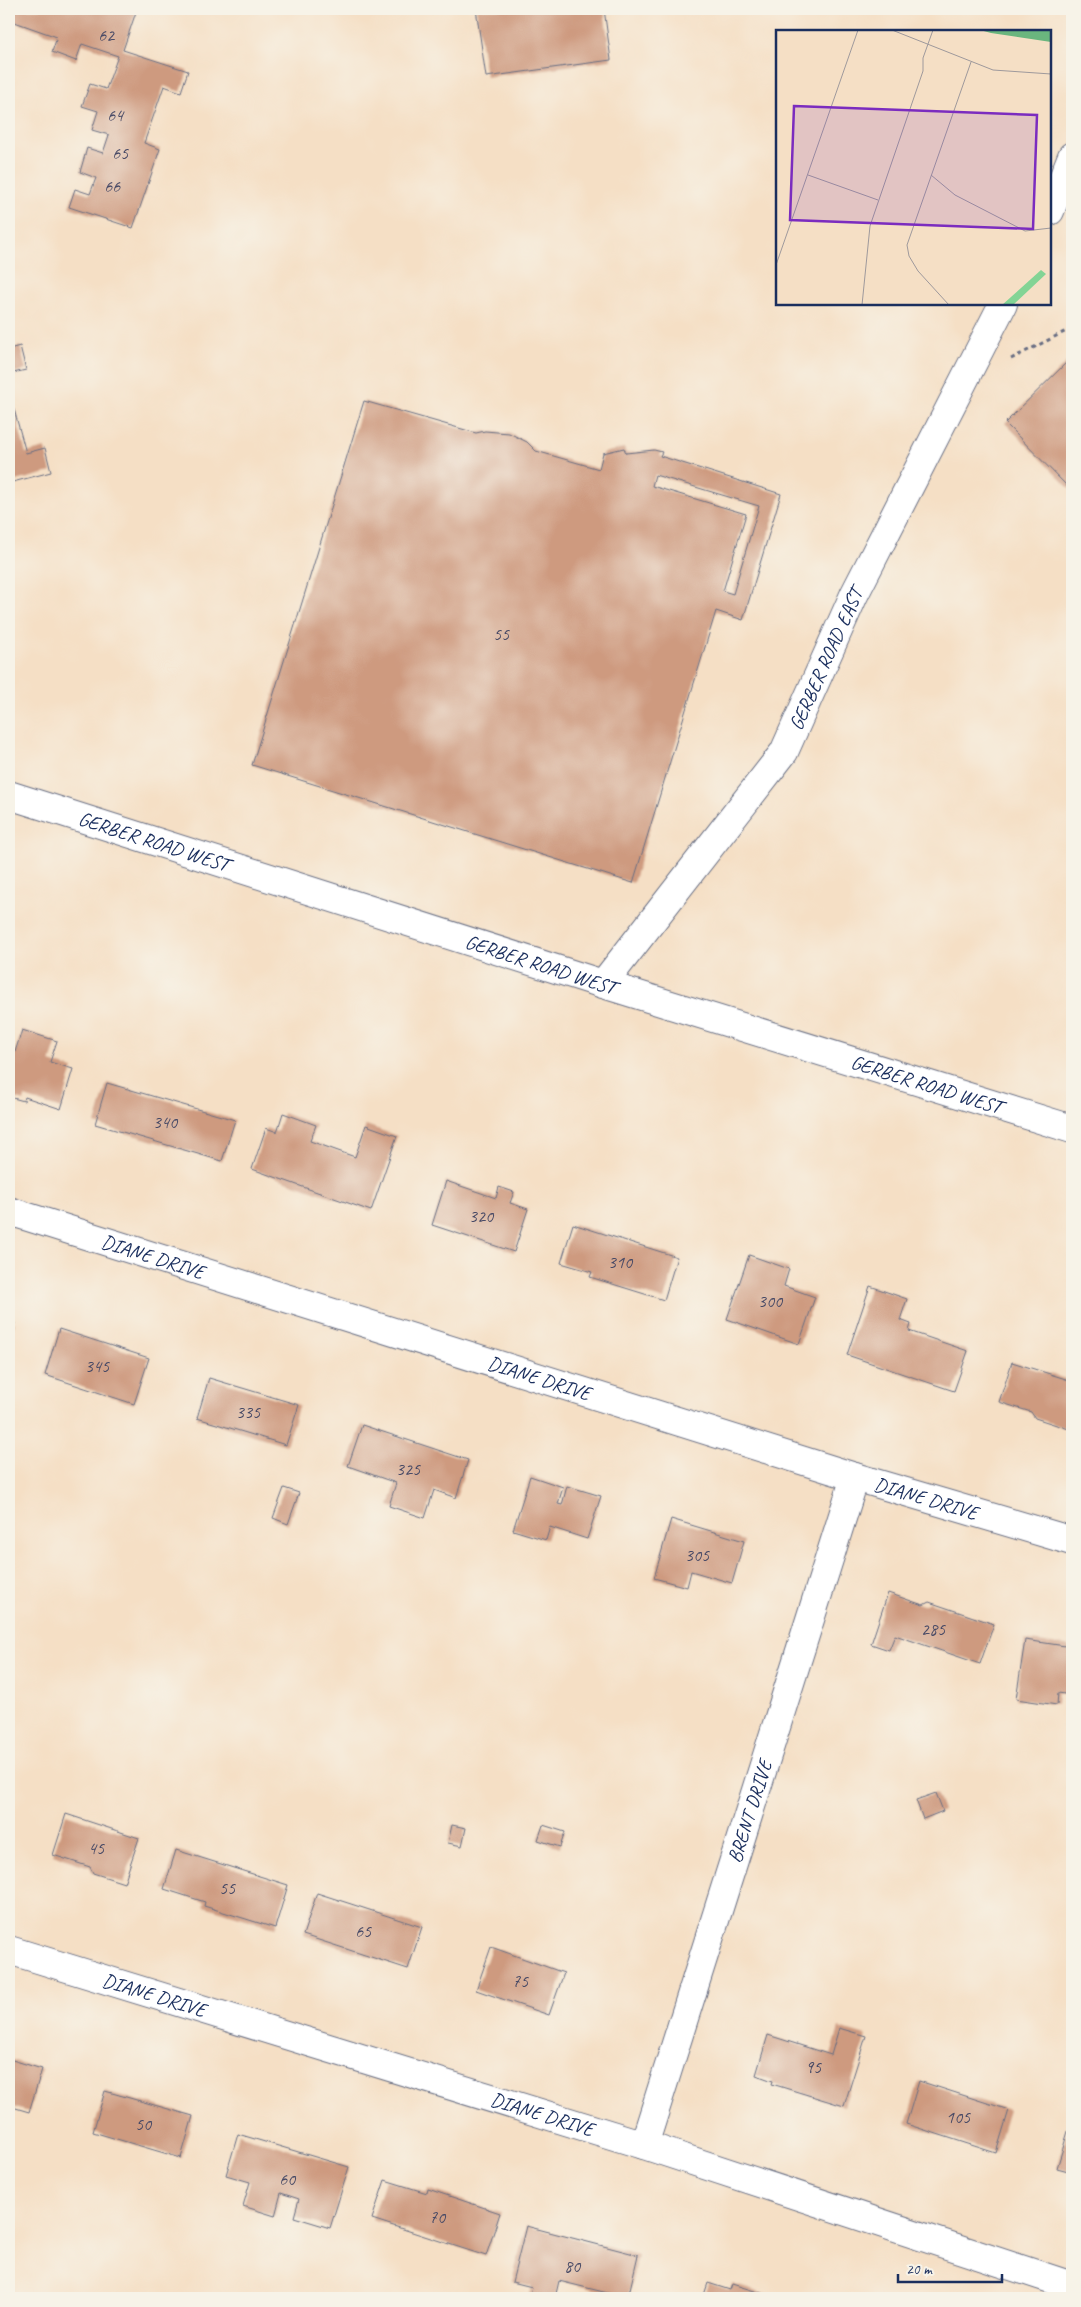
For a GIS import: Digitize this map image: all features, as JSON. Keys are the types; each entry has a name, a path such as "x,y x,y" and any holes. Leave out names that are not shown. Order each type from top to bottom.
{"street":[{"path":"1051,208 1072,156"},
{"name":"GERBER ROAD EAST","path":"603,984 784,752 854,595 1002,305"},
{"name":"GERBER ROAD WEST","path":"9,795 603,984 1072,1130"},
{"name":"DIANE DRIVE","path":"9,1211 855,1476 1072,1541"},
{"name":"BRENT DRIVE","path":"644,2145 855,1476"},
{"name":"DIANE DRIVE","path":"9,1950 644,2145 1072,2286"}],"path":[{"path":"967,373 1016,357 1072,328"}],"building":[{"path":"9,9 137,9 123,50 188,71 181,92 164,86 144,143 160,149 133,228 69,207 75,189 90,194 96,178 80,172 87,148 103,153 109,135 92,130 98,111 82,106 90,84 106,89 118,56 82,44 76,61 52,52 57,37 9,20"},
{"path":"476,9 604,9 611,60 486,77"},
{"path":"20,346 26,370 9,374 9,349"},
{"path":"1072,357 1072,491 1005,423"},
{"path":"9,391 26,453 45,448 51,472 9,483"},
{"path":"364,401 476,433 485,431 509,433 527,442 536,451 599,469 603,453 624,448 626,453 654,450 662,452 660,456 781,494 743,620 716,611 633,883 252,765","holes":["655,475 759,506 733,594 723,591 746,514 652,486"]},
{"path":"22,1030 57,1041 50,1062 73,1069 61,1109 25,1097 24,1101 9,1097 9,1051 15,1052"},
{"path":"107,1083 235,1120 222,1161 95,1124"},
{"path":"283,1113 316,1125 310,1141 355,1157 366,1125 397,1136 371,1211 252,1169 266,1128 277,1132"},
{"path":"446,1181 496,1198 499,1187 514,1192 510,1203 528,1209 514,1252 432,1225"},
{"path":"573,1224 677,1257 664,1300 590,1277 592,1272 561,1263"},
{"path":"749,1255 789,1269 784,1286 815,1297 799,1344 727,1319"},
{"path":"870,1286 907,1299 900,1320 911,1324 909,1331 968,1351 954,1391 847,1355"},
{"path":"9,1321 15,1323 9,1339"},
{"path":"59,1329 149,1358 134,1404 45,1375"},
{"path":"1012,1362 1072,1381 1072,1430 1035,1418 1031,1412 999,1402"},
{"path":"209,1378 299,1405 286,1445 197,1418"},
{"path":"362,1425 468,1460 456,1498 434,1490 425,1518 389,1506 396,1483 348,1466"},
{"path":"530,1476 563,1487 558,1504 562,1505 567,1486 601,1496 587,1539 550,1527 546,1540 513,1530"},
{"path":"284,1488 299,1493 288,1524 273,1518"},
{"path":"671,1519 744,1541 732,1583 691,1571 687,1587 654,1578"},
{"path":"888,1593 923,1605 929,1602 994,1624 980,1664 895,1635 889,1650 871,1644"},
{"path":"1025,1640 1072,1647 1072,1695 1058,1693 1057,1705 1016,1699"},
{"path":"936,1793 943,1811 923,1819 916,1800"},
{"path":"66,1814 139,1838 124,1883 93,1873 90,1867 53,1855"},
{"path":"452,1825 466,1828 462,1846 448,1843"},
{"path":"543,1825 565,1832 560,1847 538,1840"},
{"path":"176,1850 288,1885 275,1928 204,1906 205,1902 164,1889"},
{"path":"317,1893 422,1927 408,1969 303,1935"},
{"path":"491,1947 564,1973 549,2015 476,1990"},
{"path":"839,2028 866,2036 844,2106 772,2084 773,2081 756,2075 768,2035 831,2055"},
{"path":"9,2059 42,2069 29,2112 9,2106"},
{"path":"919,2081 1009,2110 996,2153 906,2124"},
{"path":"105,2091 193,2116 181,2158 93,2132"},
{"path":"1069,2128 1072,2129 1072,2172 1057,2168"},
{"path":"238,2134 349,2167 330,2228 294,2217 299,2199 281,2193 275,2216 243,2206 250,2182 226,2175"},
{"path":"385,2180 427,2193 428,2189 500,2213 486,2256 372,2219"},
{"path":"526,2226 638,2255 628,2298 559,2281 555,2298 529,2297 532,2287 512,2282"},
{"path":"708,2283 730,2290 732,2284 777,2298 703,2298"}]}
